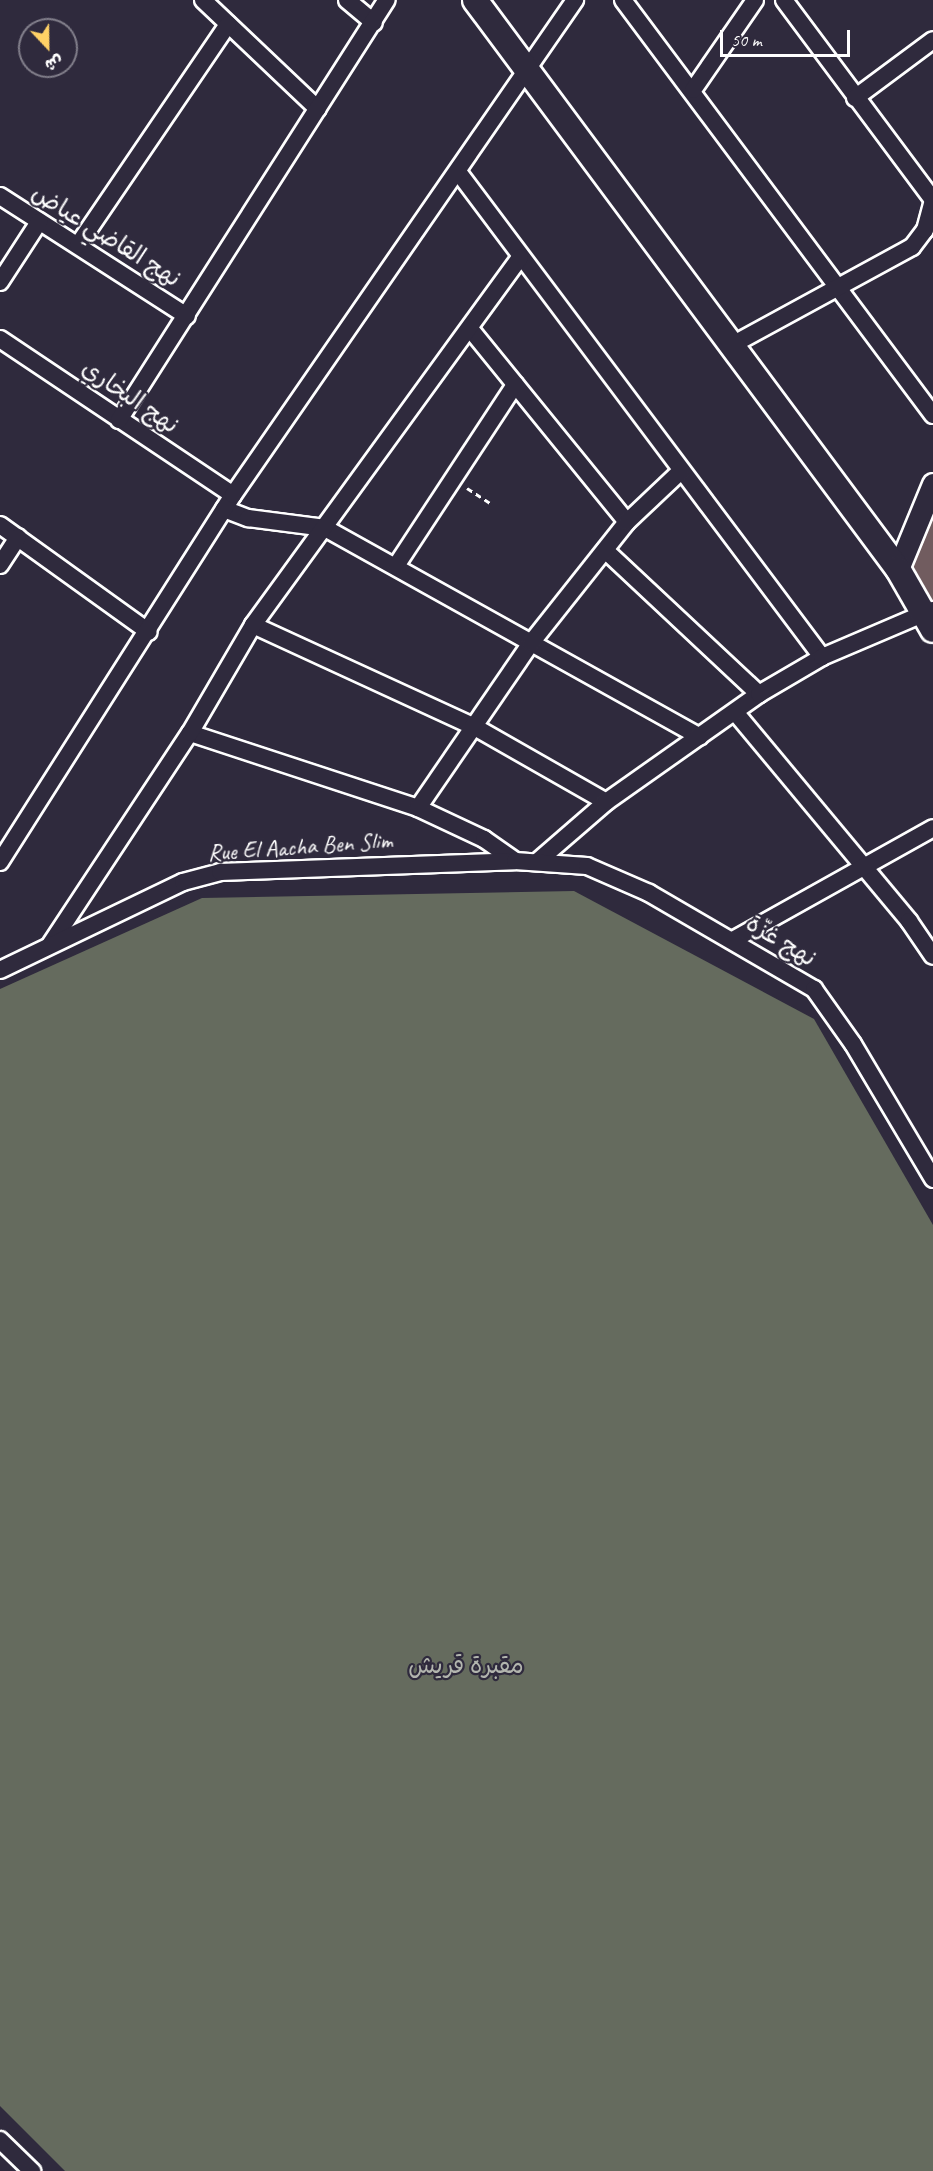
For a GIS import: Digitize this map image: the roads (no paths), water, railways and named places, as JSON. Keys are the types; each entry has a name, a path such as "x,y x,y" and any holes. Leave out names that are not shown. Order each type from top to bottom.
{"main road":[{"path":"475,0 898,569 930,618"}],"street":[{"path":"203,0 318,110"},
{"path":"346,0 374,23"},
{"path":"119,420 387,0"},
{"path":"3,852 149,632 228,502 459,173 575,0"},
{"path":"623,0 693,90 933,415"},
{"path":"693,90 755,0"},
{"path":"732,345 839,288 920,240 933,200 784,0"},
{"path":"78,245 228,24"},
{"path":"855,98 933,40"},
{"path":"459,173 520,258 822,657"},
{"name":"نهج القاضي عياض","path":"0,196 187,316"},
{"path":"0,282 39,222"},
{"path":"50,945 190,733 253,625 471,330 520,258"},
{"path":"471,330 627,522"},
{"name":"نهج البخاري","path":"0,339 119,420 248,518 325,528"},
{"path":"396,566 515,385"},
{"path":"418,808 531,643 627,522 681,471"},
{"path":"898,569 933,484"},
{"path":"0,525 149,632"},
{"path":"325,528 700,738"},
{"path":"0,565 18,537"},
{"path":"605,550 759,694"},
{"path":"538,861 606,802 700,738 759,694 822,657 930,618"},
{"path":"253,625 473,726 606,802"},
{"path":"735,712 863,866 933,956"},
{"path":"190,733 418,808 484,839 515,861"},
{"path":"733,940 933,828"},
{"name":"Rue El Aacha Ben Slim","path":"0,970 183,882 220,872 515,861"},
{"name":"نهج غزّة","path":"515,861 587,866 622,880 799,977 828,1005 933,1179"},
{"path":"0,2139 32,2171"}],"park label":[{"name":"مقبرة قريش","path":"466,1666"}]}
